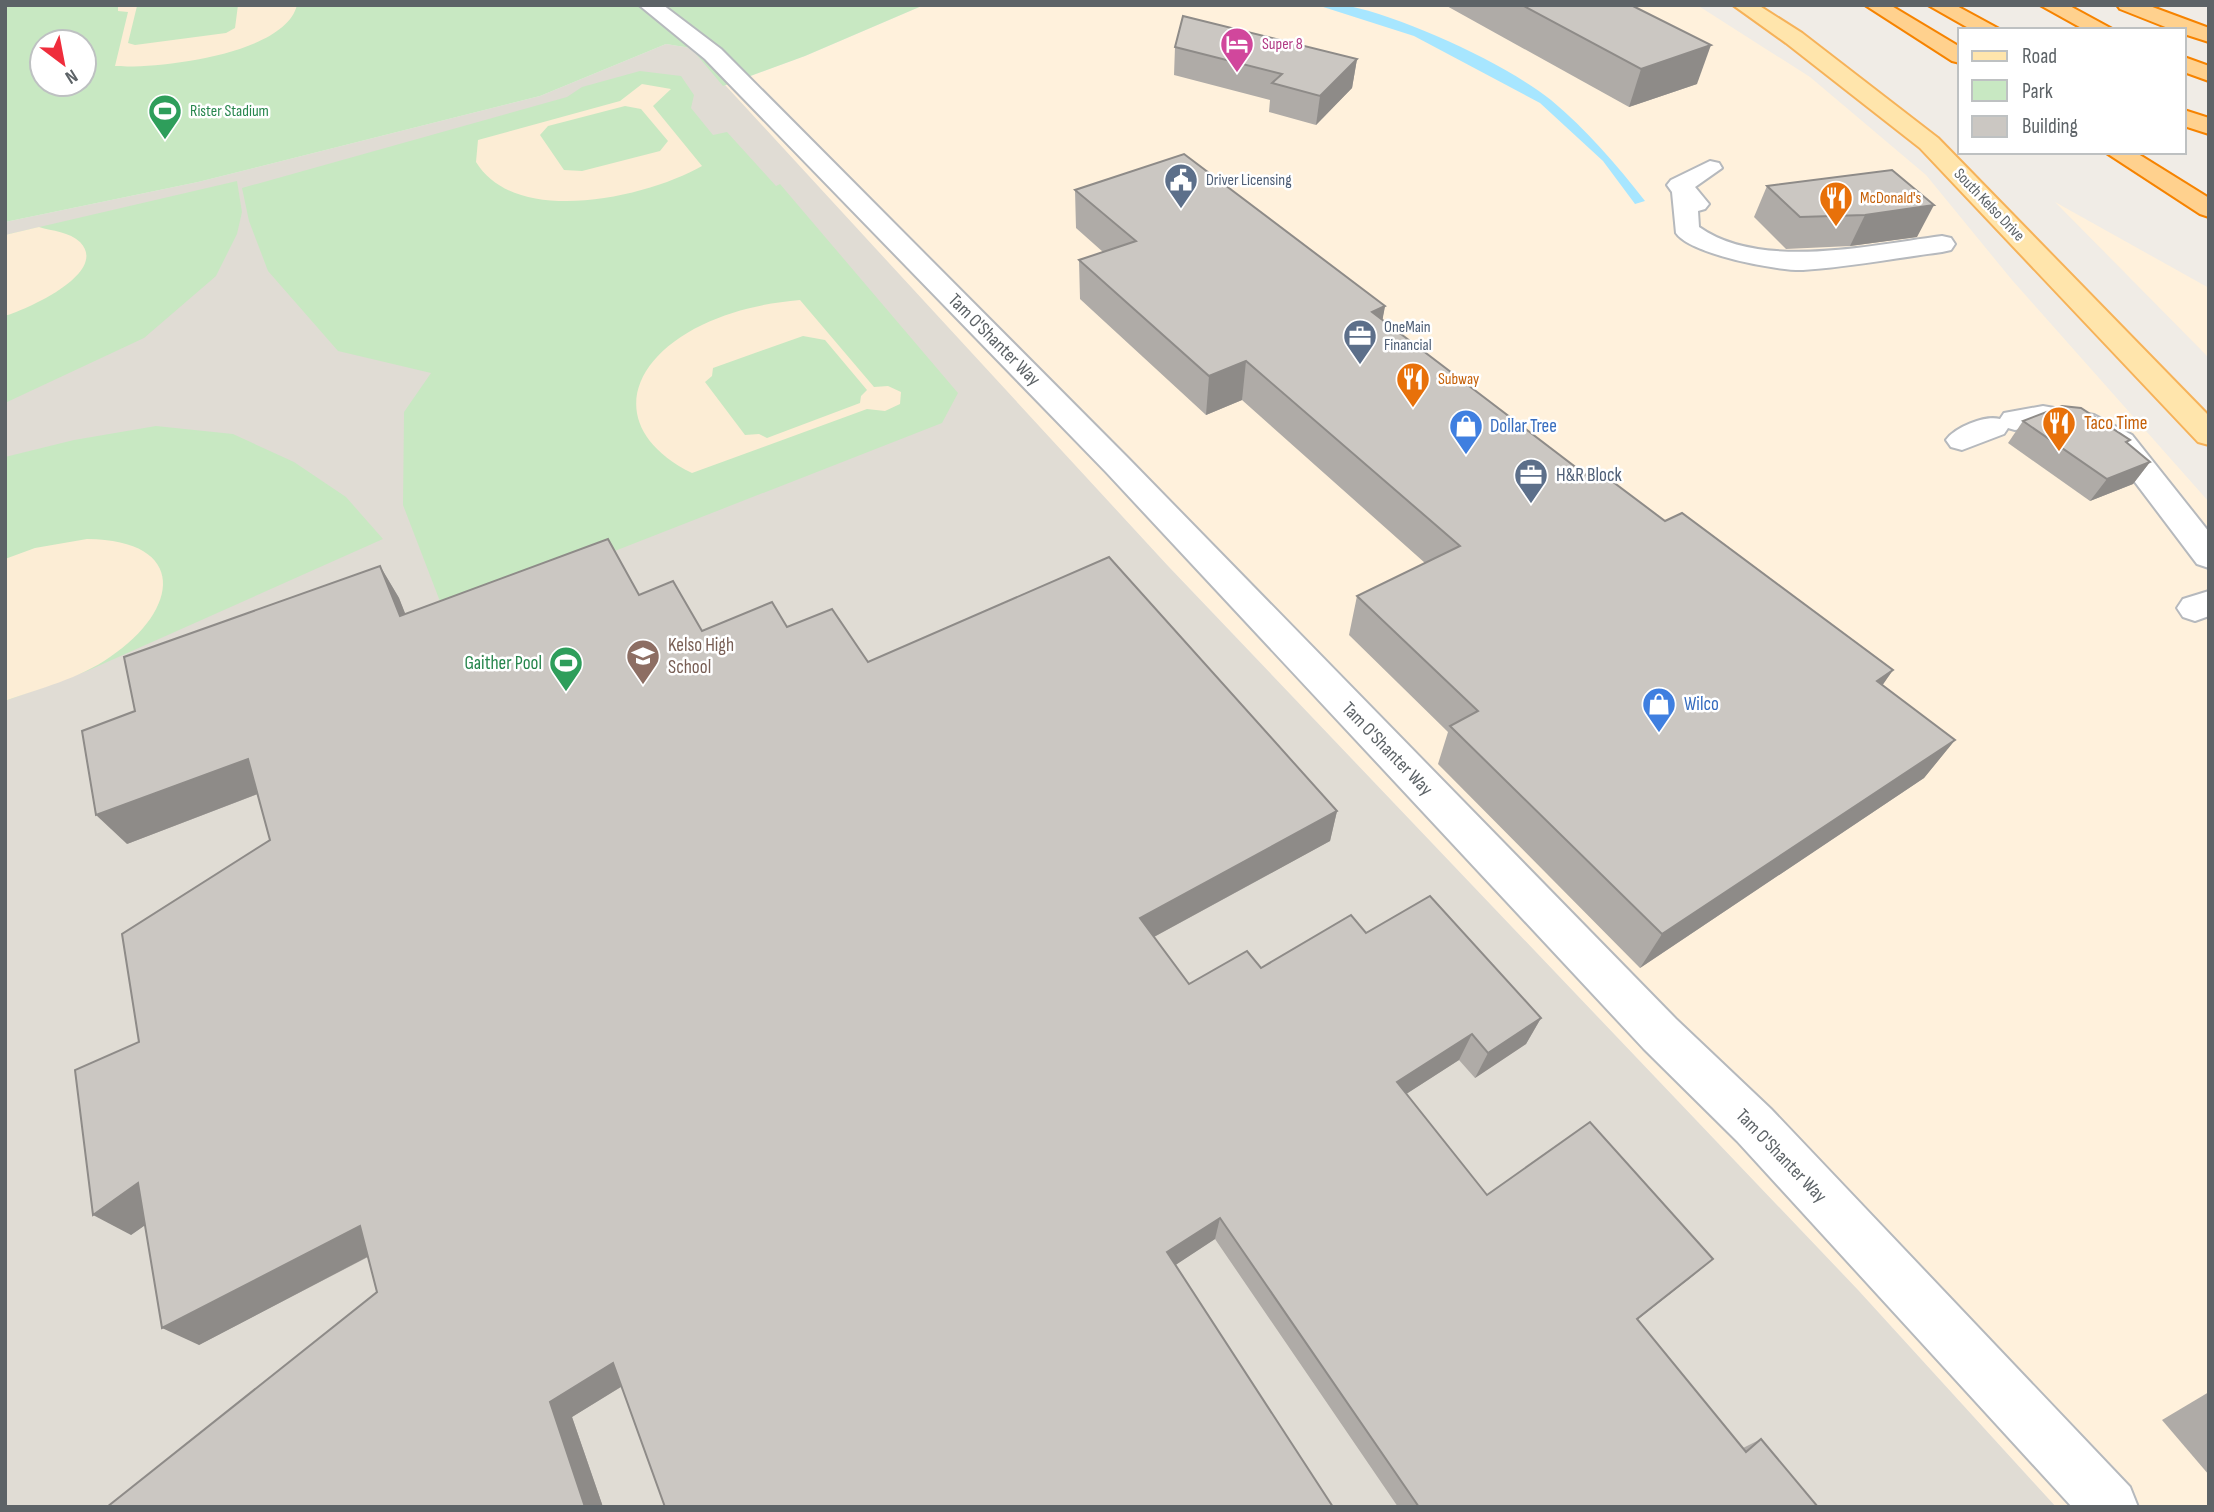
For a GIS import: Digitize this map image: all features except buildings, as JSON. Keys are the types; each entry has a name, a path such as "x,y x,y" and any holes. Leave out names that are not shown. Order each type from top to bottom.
{"highway":[{"path":"1875,5 1958,54"},
{"path":"1938,5 1986,28"},
{"path":"2050,5 2100,28"},
{"path":"2127,5 2209,36"},
{"path":"2186,65 2209,74"},
{"path":"2186,118 2209,127"},
{"path":"2121,154 2209,209"}],"main road":[{"name":"South Kelso Drive","path":"1743,5 1794,38 1929,143 2209,435"}],"street":[{"name":"Tam O'Shanter Way","path":"649,5 713,54 1117,465 1650,1025 1754,1125 2110,1507"},
{"path":"1710,168 1680,185 1685,193 1686,227 1689,233 1706,245 1800,262 1942,244"},
{"path":"1962,440 2004,423 2043,414 2063,416 2105,431 2121,442 2209,555"}],"shaded area":[{"path":"924,5 1697,5 1810,77 1926,175 2012,280 2209,502 2209,1507 2056,1507 1858,1290 1168,566 723,86 805,56"},
{"name":"Kelso High School","path":"666,44 691,48 1168,566 1858,1290 2056,1507 5,1507 5,222 198,182 540,96"},
{"path":"2055,202 2209,288 2209,358"}],"green space":[{"path":"5,5 924,5 805,56 723,86 691,48 666,44 540,96 198,182 5,222"},
{"path":"640,71 681,76 694,95 691,108 713,135 727,132 776,186 780,184 958,393 942,423 446,617 403,505 404,412 431,373 338,351 268,271 249,221 242,188 567,97 582,87"},
{"path":"237,181 242,212 237,234 216,276 144,338 5,403 5,235"},
{"path":"156,426 233,434 294,462 346,497 383,539 87,671 5,701 5,457 74,440"}],"sand":[{"path":"118,5 142,5 137,6 128,43 135,45 226,33 235,28 238,5 297,5 287,22 269,36 245,47 187,61 115,66 128,12 118,11"},
{"path":"642,84 671,89 653,106 702,166 650,188 617,196 551,200 521,195 495,182 476,162 478,140 620,101","holes":["625,106 641,109 668,141 660,151 582,171 564,170 540,135 548,126"]},
{"path":"39,227 66,234 80,242 86,254 84,266 62,288 5,316 5,235"},
{"path":"800,300 874,387 888,386 901,392 900,404 885,411 867,409 692,473 665,456 647,437 638,417 637,397 643,377 656,358 676,340 702,325 750,308","holes":["803,336 825,340 867,390 861,396 860,403 767,438 759,434 745,435 705,382 712,376 713,368"]},
{"path":"87,539 120,542 143,551 158,564 163,581 160,599 150,619 133,638 98,665 5,701 5,559 35,548"}],"water":[{"path":"1317,5 1349,6 1398,21 1455,44 1532,86 1577,123 1645,201 1635,204 1603,161 1540,103 1414,36"}],"place":[{"name":"Super 8","path":"1237,74"},
{"name":"Rister Stadium","path":"165,141"},
{"name":"Driver Licensing","path":"1181,210"},
{"name":"McDonald's","path":"1836,228"},
{"name":"OneMain Financial","path":"1360,366"},
{"name":"Subway","path":"1413,409"},
{"name":"Taco Time","path":"2059,453"},
{"name":"Dollar Tree","path":"1466,456"},
{"name":"H&R Block","path":"1531,505"},
{"name":"Kelso High School","path":"643,686"},
{"name":"Gaither Pool","path":"566,693"},
{"name":"Wilco","path":"1659,734"}]}
